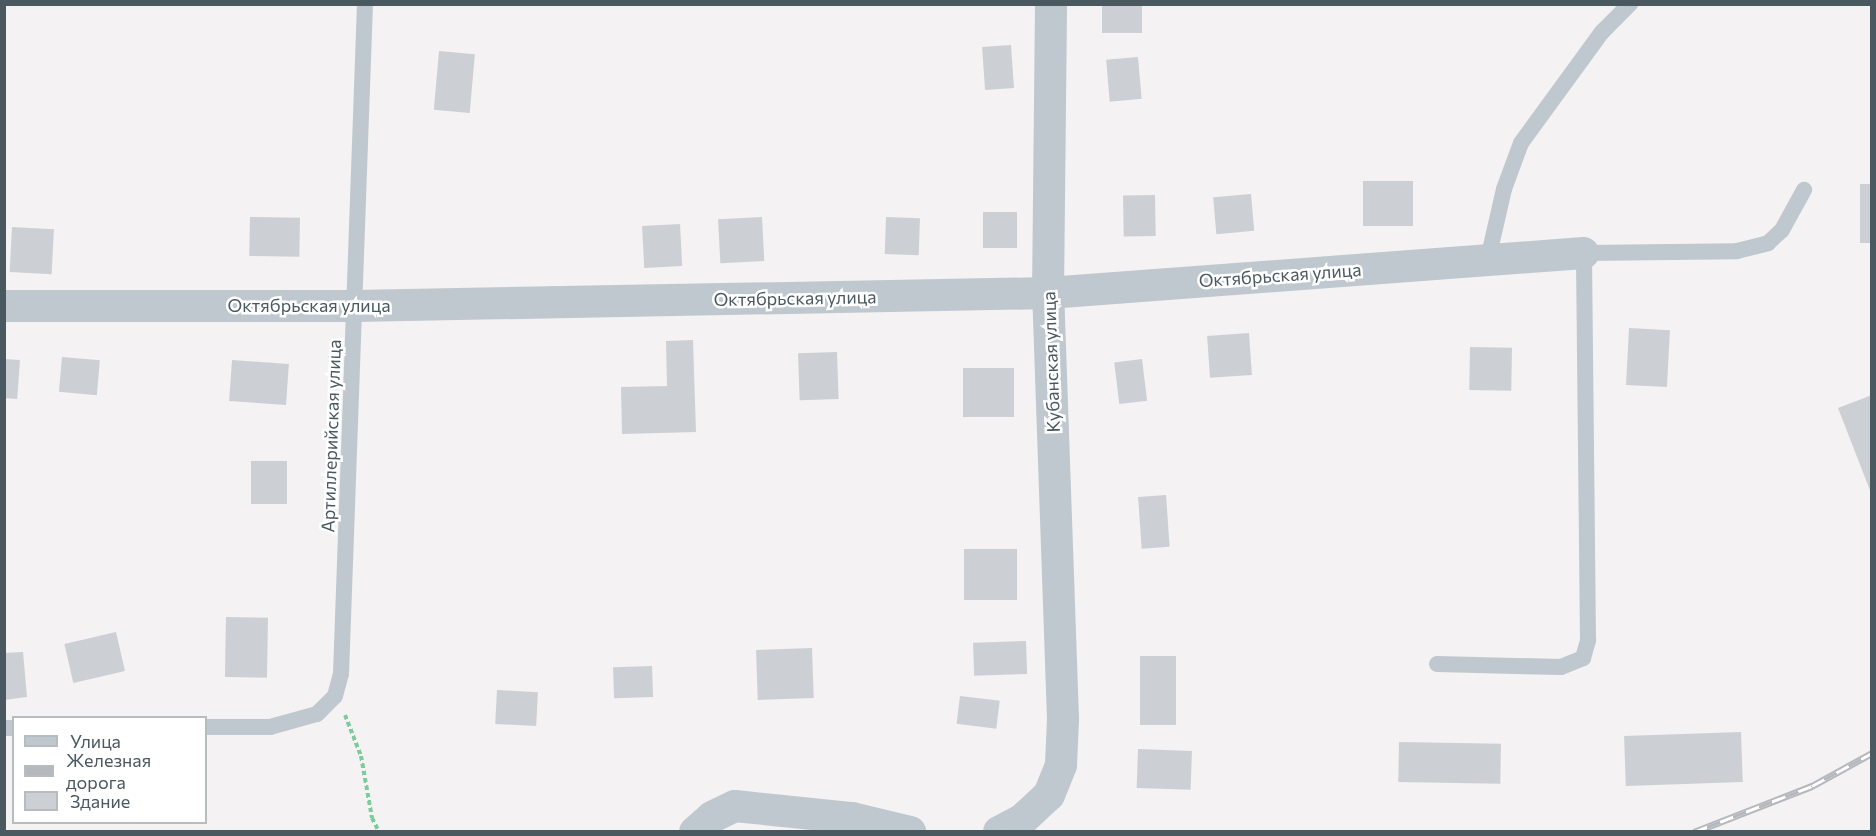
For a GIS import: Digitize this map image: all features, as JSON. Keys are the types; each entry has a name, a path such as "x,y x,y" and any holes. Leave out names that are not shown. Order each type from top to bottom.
{"street":[{"name":"Кубанская улица","path":"999,831 1023,819 1049,795 1061,765 1063,719 1048,293 1051,4"},
{"name":"Октябрьская улица","path":"4,306 354,306 1048,293 1584,253"},
{"path":"695,831 711,817 735,806 842,817 910,831"}],"lane":[{"name":"Артиллерийская улица","path":"335,696 344,652 364,4"},
{"path":"1488,259 1504,189 1521,143 1602,32 1630,4"},
{"path":"1437,664 1561,666 1583,658 1588,640 1584,253 1737,251 1768,243 1782,230 1804,190"},
{"path":"207,727 270,727 317,714 335,696"}],"path":[{"path":"335,696 361,756 372,818 379,831"}],"building":[{"path":"1102,5 1142,5 1142,33 1102,33"},
{"path":"1011,45 1014,88 985,90 982,47"},
{"path":"439,51 475,54 470,113 434,110"},
{"path":"1138,57 1142,99 1110,102 1106,60"},
{"path":"1363,181 1413,181 1413,226 1363,226"},
{"path":"1860,184 1872,184 1872,243 1860,243"},
{"path":"1251,194 1254,231 1216,234 1213,197"},
{"path":"1155,195 1156,236 1124,237 1123,196"},
{"path":"983,212 1017,212 1017,248 983,248"},
{"path":"250,217 300,218 299,257 249,256"},
{"path":"762,217 764,261 720,263 718,219"},
{"path":"886,217 920,218 919,255 885,254"},
{"path":"680,224 682,266 644,268 642,226"},
{"path":"12,227 54,229 52,274 10,272"},
{"path":"1629,328 1670,330 1667,387 1626,385"},
{"path":"1249,333 1252,375 1210,378 1207,336"},
{"path":"693,340 696,432 622,434 621,387 667,386 666,341"},
{"path":"1470,347 1512,348 1511,391 1469,390"},
{"path":"837,352 839,399 800,400 798,353"},
{"path":"62,357 100,360 97,395 59,392"},
{"path":"4,359 20,360 17,399 4,398"},
{"path":"1142,359 1147,401 1119,404 1114,362"},
{"path":"232,360 289,364 286,405 229,401"},
{"path":"963,368 1014,368 1014,417 963,417"},
{"path":"1872,395 1872,493 1871,493 1838,408"},
{"path":"251,461 287,461 287,504 251,504"},
{"path":"1166,495 1170,547 1142,549 1138,497"},
{"path":"964,549 1017,549 1017,600 964,600"},
{"path":"226,617 268,618 267,678 225,677"},
{"path":"116,632 125,671 73,683 64,644"},
{"path":"1026,641 1027,674 974,676 973,643"},
{"path":"812,648 814,698 758,700 756,650"},
{"path":"23,652 27,697 4,700 4,653"},
{"path":"1140,656 1176,656 1176,725 1140,725"},
{"path":"652,666 653,697 614,698 613,667"},
{"path":"497,690 538,692 536,726 495,724"},
{"path":"960,696 1000,701 996,729 957,724"},
{"path":"1741,732 1743,782 1626,786 1624,736"},
{"path":"1399,742 1501,744 1500,784 1398,782"},
{"path":"1138,749 1192,751 1191,790 1137,788"}],"railway":[{"path":"1694,832 1812,786 1872,753"}]}
